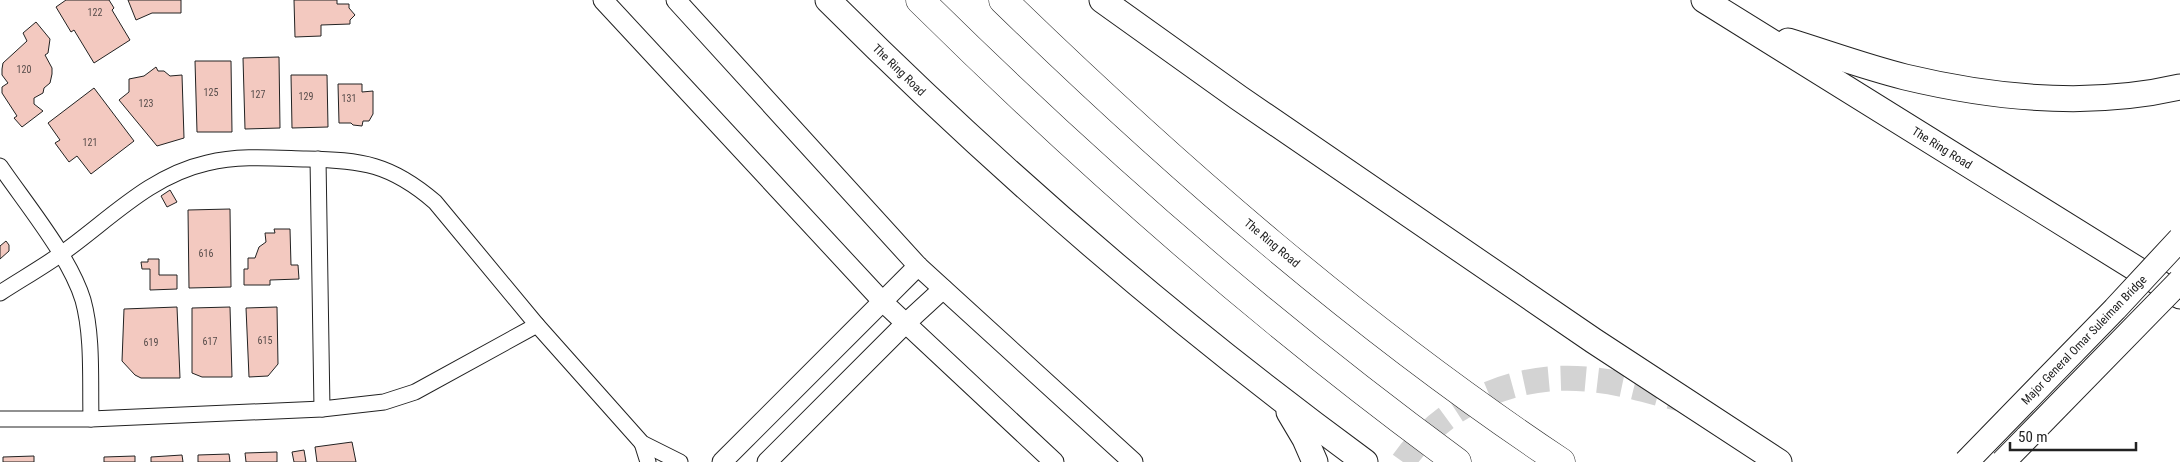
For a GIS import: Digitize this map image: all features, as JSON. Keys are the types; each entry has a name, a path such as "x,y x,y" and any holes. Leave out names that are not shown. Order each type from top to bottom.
{"highway":[{"name":"The Ring Road","path":"828,0 946,115 1067,224 1165,307 1281,399 1365,462"},
{"path":"920,0 1035,111 1172,234 1298,339 1457,462"},
{"name":"The Ring Road","path":"1003,0 1165,151 1299,266 1423,363 1561,462"},
{"path":"1102,0 1246,103 1594,341 1778,462"},
{"name":"The Ring Road","path":"1704,0 2180,296"},
{"path":"1754,31 1902,76 1980,91 2041,97 2076,98 2142,94 2180,87"},
{"path":"1281,399 1305,439 1315,462"}],"main road":[{"name":"Major General Omar Suleiman Bridge","path":"1966,462 2180,239"},
{"path":"2002,462 2180,281"}],"street":[{"path":"603,0 883,302 1054,462"},
{"path":"676,0 918,266 1133,462"},
{"path":"0,293 60,254 136,195 153,184 188,168 226,159 245,158 359,161 380,167 400,176 418,187 435,202 537,326 642,443 680,462"},
{"path":"318,159 322,409"},
{"path":"0,166 60,254 73,275 83,300 88,327 91,419"},
{"path":"722,462 918,266"},
{"path":"767,462 906,323 943,290"},
{"path":"0,419 91,419 322,409 384,402 415,392 537,326"},
{"path":"642,443 648,462"}],"building":[{"path":"66,0 109,0 114,8 112,10 130,40 94,63 74,30 71,32 56,7"},
{"path":"128,0 181,0 181,13 152,13 136,20"},
{"path":"294,0 337,0 337,4 349,4 349,8 355,15 350,20 350,24 321,25 321,36 295,37"},
{"path":"36,22 50,39 48,53 45,55 52,68 52,74 50,83 44,88 43,93 34,98 34,104 43,111 22,127 14,118 17,116 2,93 2,87 8,83 2,75 2,69 3,63 27,41 23,33"},
{"path":"279,57 280,128 245,129 243,58"},
{"path":"195,61 231,61 232,132 197,132"},
{"path":"156,67 158,71 164,71 170,76 182,75 184,138 157,146 119,100 129,92 129,79 144,76"},
{"path":"291,75 327,75 328,127 292,128"},
{"path":"338,84 362,84 362,92 373,91 373,114 369,121 363,121 362,126 351,123 339,123"},
{"path":"94,88 134,141 91,174 77,156 69,162 55,143 60,140 48,123"},
{"path":"170,190 177,202 167,207 161,196"},
{"path":"230,209 231,287 189,288 188,210"},
{"path":"274,229 290,229 291,265 298,265 299,279 270,280 270,285 244,285 244,269 248,269 248,258 255,258 259,247 266,242 265,233 275,233"},
{"path":"6,241 9,245 9,251 0,259 0,246"},
{"path":"148,259 159,259 159,275 177,275 177,289 150,290 150,269 142,269 141,262 148,262"},
{"path":"177,307 180,378 141,378 135,375 122,361 124,309"},
{"path":"230,307 232,377 202,377 192,373 192,308"},
{"path":"277,307 278,364 268,376 249,377 246,308"},
{"path":"352,442 356,462 317,462 315,447"},
{"path":"304,450 306,462 294,462 292,452"},
{"path":"277,452 277,462 246,462 245,453"},
{"path":"229,454 230,462 198,462 198,455"},
{"path":"182,455 183,462 151,462 151,457"},
{"path":"34,456 34,462 3,462 3,457"},
{"path":"135,456 135,462 104,462 104,457"}],"tunnel":[{"path":"1403,462 1441,422 1487,394 1513,385 1567,378 1595,380 1627,385 1680,399"}]}
